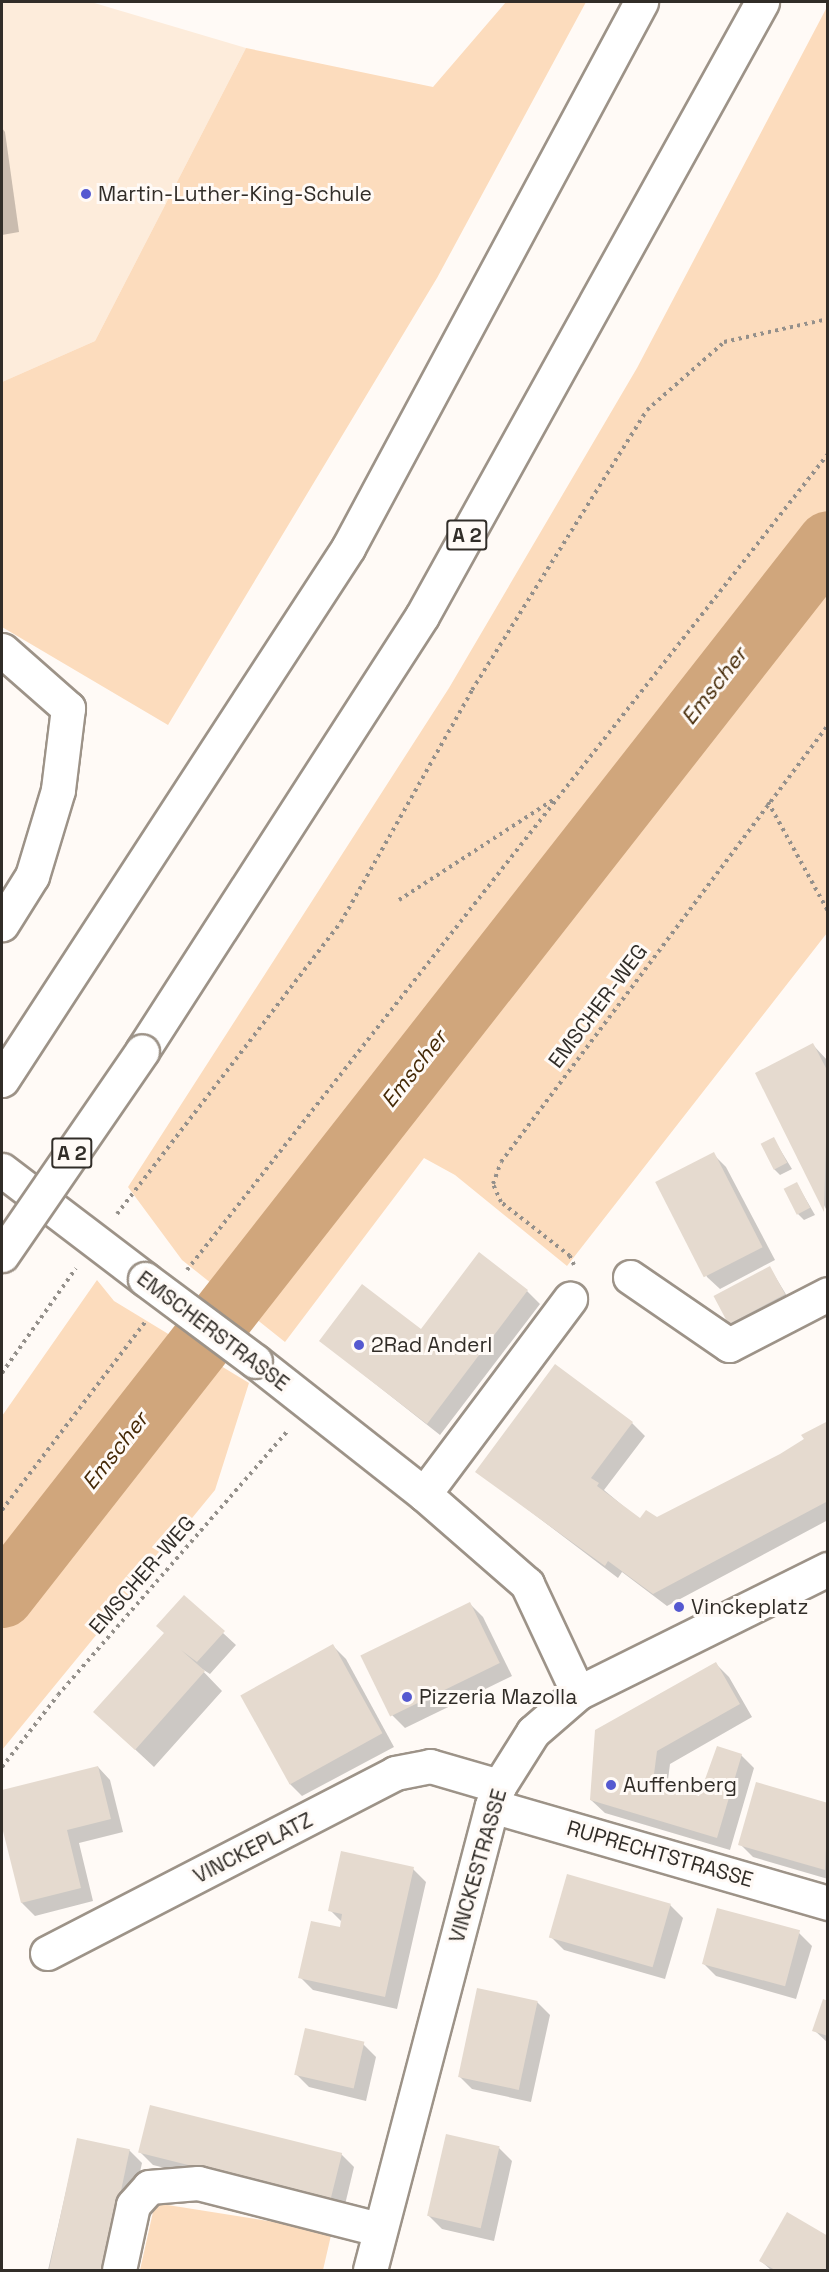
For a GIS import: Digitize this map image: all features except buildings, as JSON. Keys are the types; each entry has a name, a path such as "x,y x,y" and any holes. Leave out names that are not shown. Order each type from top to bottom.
{"main road":[{"path":"2,1080 55,1002 348,548 641,2"},
{"name":"A 2","path":"2,1255 142,1051 422,616 762,2"},
{"path":"2,650 68,708 58,790 32,876 2,924"},
{"name":"EMSCHERSTRASSE","path":"2,1170 255,1361 424,1494 527,1584 578,1692"},
{"path":"630,1277 729,1345 828,1294"},
{"path":"424,1494 570,1299"},
{"name":"VINCKESTRASSE","path":"370,2271 379,2229 495,1796 533,1732 578,1692 828,1569"},
{"name":"VINCKEPLATZ","path":"47,1953 395,1773 430,1766 495,1796"},
{"name":"RUPRECHTSTRASSE","path":"495,1796 828,1903"},
{"path":"119,2271 132,2205 149,2187 198,2183 379,2229"}],"path":[{"path":"2,1373 96,1242 341,922 472,690 647,410 724,342 828,319"},
{"path":"180,1278 828,454"},
{"name":"EMSCHER-WEG","path":"570,1299 581,1280 570,1256 501,1202 493,1184 501,1161 768,802 828,725"},
{"path":"399,900 556,798"},
{"path":"768,802 828,911"},
{"path":"2,1510 151,1315"},
{"name":"EMSCHER-WEG","path":"2,1767 58,1695 309,1405"}],"shaded area":[{"name":"Martin-Luther-King-Schule","path":"2,2 91,2 246,48 95,341 2,382"},
{"path":"506,2 586,2 437,278 168,725 2,627 2,382 95,341 246,48 433,87"},
{"path":"827,7 827,933 567,1266 455,1175 424,1158 285,1342 182,1260 128,1187 449,688 637,368"},
{"path":"97,1280 114,1301 249,1383 215,1490 2,1750 2,1416"},
{"path":"155,2203 332,2231 323,2270 140,2270"}],"waterway":[{"name":"Emscher","path":"2,1596 828,542"}],"place":[{"name":"Martin-Luther-King-Schule","path":"86,194"},
{"name":"2Rad Anderl","path":"359,1345"},
{"name":"Vinckeplatz","path":"679,1607"},
{"name":"Pizzeria Mazolla","path":"407,1697"},
{"name":"Auffenberg","path":"611,1785"}]}
